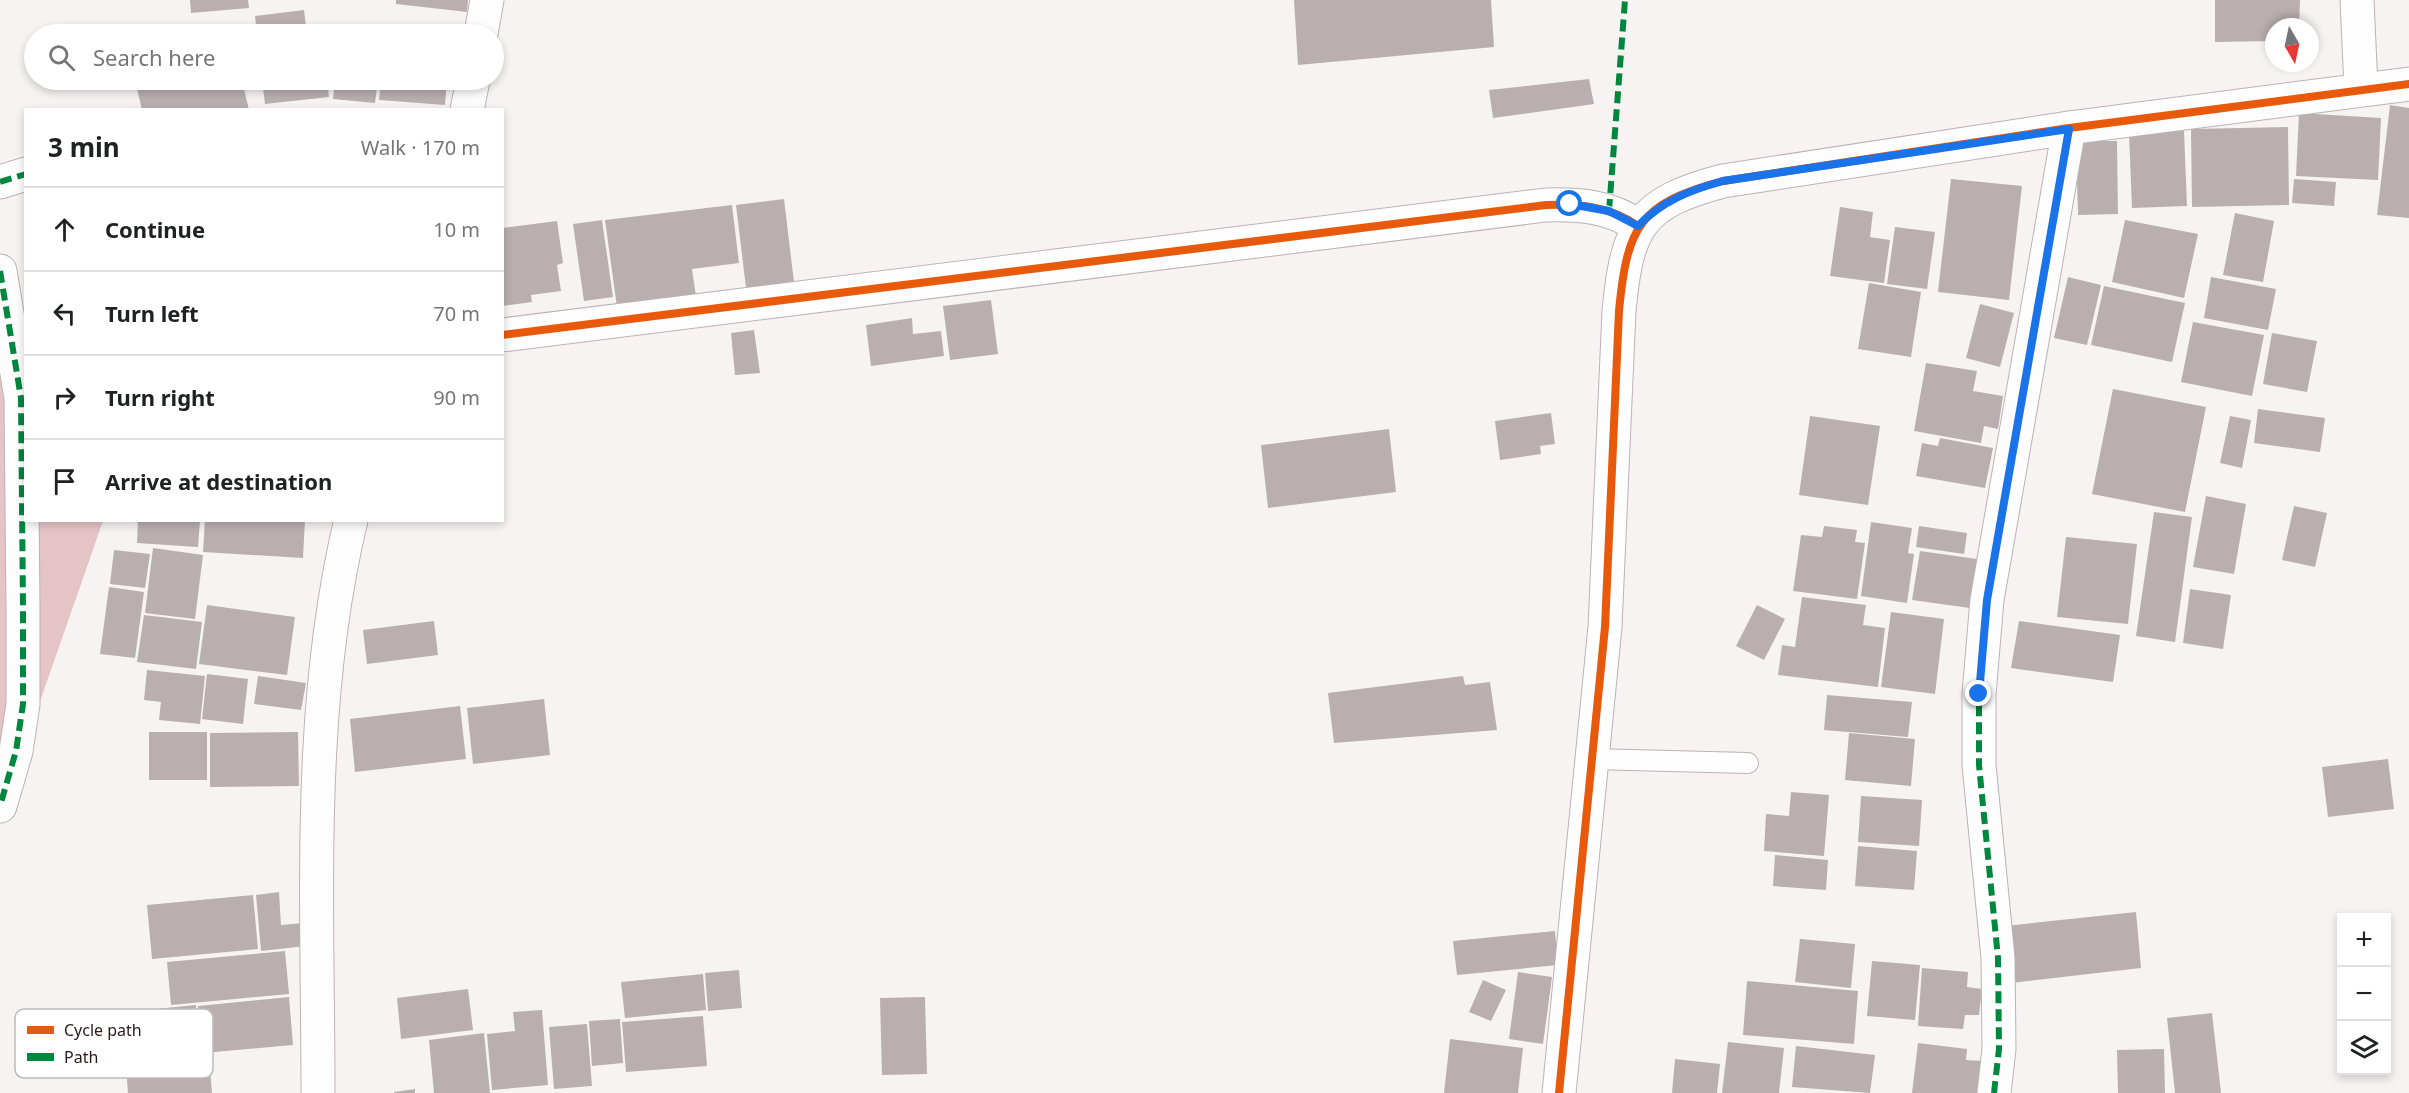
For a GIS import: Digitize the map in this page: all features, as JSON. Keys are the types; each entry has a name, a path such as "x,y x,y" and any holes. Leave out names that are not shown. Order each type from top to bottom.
{"street":[{"path":"483,24 487,0"},
{"path":"2357,0 2361,88"},
{"path":"1559,1093 1605,627 1619,311 1626,261 1638,226 1653,211 1672,200 1696,188 1723,181 2069,129 2361,88 2409,84"},
{"path":"468,108 471,90"},
{"path":"1994,1093 1999,1049 1998,958 1979,765 1979,694 1987,600 2069,129"},
{"path":"0,182 24,175"},
{"path":"504,335 1546,205 1590,206 1625,217 1638,226"},
{"path":"0,271 23,397 23,704 16,751 0,806"},
{"path":"318,1093 318,870 322,738 331,624 351,522"}],"lane":[{"path":"1592,759 1748,763"}],"shaded area":[{"path":"0,347 24,507 24,522 103,522 0,816"}],"building":[{"path":"190,0 248,0 249,8 191,13"},
{"path":"396,0 468,0 467,12 396,4"},
{"path":"1294,0 1491,0 1494,47 1298,65"},
{"path":"2215,0 2300,0 2299,18 2265,18 2265,41 2215,42"},
{"path":"304,10 306,24 256,24 255,16"},
{"path":"1589,79 1594,104 1493,118 1489,90"},
{"path":"137,90 244,90 249,108 142,108"},
{"path":"263,90 328,90 329,97 265,104"},
{"path":"334,90 377,90 375,103 333,99"},
{"path":"380,90 446,90 445,105 379,100"},
{"path":"2390,105 2409,108 2409,218 2377,215"},
{"path":"2299,113 2381,118 2378,180 2296,176"},
{"path":"2288,127 2289,205 2192,207 2191,129"},
{"path":"2184,131 2187,206 2132,208 2129,133"},
{"path":"2076,141 2117,141 2118,214 2078,215"},
{"path":"1951,179 2022,186 2009,300 1938,292"},
{"path":"2294,179 2336,182 2334,206 2292,203"},
{"path":"784,199 794,282 746,288 736,205"},
{"path":"732,205 739,263 692,269 696,296 617,307 605,220"},
{"path":"1840,207 1873,212 1870,237 1890,240 1884,283 1830,276"},
{"path":"2235,213 2274,221 2263,282 2223,275"},
{"path":"602,220 613,297 584,301 573,224"},
{"path":"2125,220 2198,234 2184,298 2112,282"},
{"path":"557,221 563,263 557,265 561,291 531,295 532,302 504,306 504,228"},
{"path":"1895,227 1935,232 1927,289 1887,284"},
{"path":"2068,277 2101,285 2087,345 2054,338"},
{"path":"2211,277 2276,289 2268,330 2204,318"},
{"path":"1869,283 1921,292 1911,357 1858,349"},
{"path":"2104,286 2185,303 2172,362 2091,345"},
{"path":"991,300 998,354 950,360 943,306"},
{"path":"1980,304 2014,313 2000,367 1966,358"},
{"path":"912,318 913,334 941,331 944,356 871,366 866,325"},
{"path":"2193,322 2264,335 2252,396 2181,382"},
{"path":"754,330 760,373 735,375 731,333"},
{"path":"2272,333 2317,341 2307,392 2263,384"},
{"path":"1926,363 1977,371 1973,391 2003,396 1998,429 1984,426 1981,443 1914,431"},
{"path":"2113,389 2206,407 2185,512 2092,494"},
{"path":"2258,409 2325,418 2320,452 2254,443"},
{"path":"1551,413 1555,444 1540,446 1541,454 1500,460 1495,421"},
{"path":"1810,416 1880,426 1868,505 1799,495"},
{"path":"2230,416 2251,420 2242,468 2220,463"},
{"path":"1389,429 1396,492 1268,508 1261,445"},
{"path":"1940,438 1993,448 1985,488 1916,476 1922,443 1938,446"},
{"path":"2206,496 2246,504 2234,574 2193,567"},
{"path":"2294,506 2327,513 2315,567 2282,560"},
{"path":"2154,512 2192,517 2175,642 2136,636"},
{"path":"138,522 200,522 198,547 137,543"},
{"path":"205,522 305,522 303,558 203,552"},
{"path":"1871,522 1912,528 1908,553 1914,554 1907,603 1861,596"},
{"path":"1824,526 1857,530 1855,542 1865,543 1857,599 1793,591 1801,535 1822,537"},
{"path":"1919,526 1967,533 1964,554 1916,547"},
{"path":"2066,537 2137,544 2128,624 2057,617"},
{"path":"153,548 203,555 195,619 145,613"},
{"path":"114,550 150,554 145,588 110,584"},
{"path":"1920,551 1984,560 1977,609 1912,600"},
{"path":"109,587 144,592 135,658 100,654"},
{"path":"2190,589 2231,595 2223,649 2183,643"},
{"path":"1802,597 1866,605 1863,625 1885,628 1878,687 1778,675 1782,645 1795,647"},
{"path":"207,605 295,617 287,675 199,664"},
{"path":"1757,605 1785,619 1764,660 1736,646"},
{"path":"1891,612 1944,619 1935,694 1881,687"},
{"path":"144,615 202,622 196,669 137,662"},
{"path":"434,621 438,655 367,664 363,630"},
{"path":"2019,621 2120,635 2113,682 2011,668"},
{"path":"147,670 205,676 200,724 159,720 161,702 144,700"},
{"path":"207,674 248,679 243,724 202,719"},
{"path":"258,676 306,683 301,710 254,704"},
{"path":"1463,676 1465,685 1490,682 1497,730 1334,743 1328,693"},
{"path":"1827,695 1912,702 1908,737 1824,730"},
{"path":"544,699 550,755 473,764 467,708"},
{"path":"460,706 466,759 355,772 350,719"},
{"path":"149,732 207,732 207,780 149,780"},
{"path":"298,732 299,786 210,787 210,733"},
{"path":"1849,733 1915,739 1911,786 1845,780"},
{"path":"2388,759 2394,809 2328,817 2322,767"},
{"path":"1791,792 1829,795 1824,856 1764,851 1766,814 1789,816"},
{"path":"1861,796 1922,800 1919,846 1858,842"},
{"path":"1858,846 1917,851 1914,890 1855,886"},
{"path":"1775,855 1828,860 1826,890 1773,886"},
{"path":"279,892 281,925 304,923 306,946 261,951 256,895"},
{"path":"253,895 258,949 152,959 147,905"},
{"path":"2136,912 2141,968 2011,983 2005,926"},
{"path":"1555,931 1558,965 1457,975 1453,941"},
{"path":"1800,939 1855,944 1851,988 1795,982"},
{"path":"285,951 289,994 171,1005 167,962"},
{"path":"1872,961 1920,965 1915,1020 1867,1016"},
{"path":"1922,968 1968,972 1967,987 1982,989 1979,1015 1965,1015 1963,1029 1918,1026"},
{"path":"739,970 742,1008 708,1011 705,973"},
{"path":"1518,972 1552,977 1543,1044 1509,1039"},
{"path":"703,974 706,1010 625,1018 621,982"},
{"path":"1483,980 1506,990 1491,1021 1469,1012"},
{"path":"1747,981 1858,991 1854,1044 1743,1035"},
{"path":"468,989 473,1030 401,1039 397,998"},
{"path":"289,997 293,1045 213,1052 213,1009 198,1009 198,1006"},
{"path":"925,997 927,1074 882,1075 880,998"},
{"path":"196,1005 196,1009 155,1009"},
{"path":"542,1010 548,1085 492,1090 487,1034 515,1031 513,1012"},
{"path":"2212,1013 2221,1093 2175,1093 2167,1018"},
{"path":"703,1016 707,1066 626,1072 622,1022"},
{"path":"620,1019 623,1063 592,1066 589,1021"},
{"path":"587,1024 592,1086 554,1089 549,1027"},
{"path":"484,1033 490,1093 434,1093 429,1040"},
{"path":"1450,1039 1523,1048 1518,1093 1444,1093"},
{"path":"1728,1042 1784,1048 1779,1093 1722,1093"},
{"path":"1918,1043 1967,1049 1966,1060 1983,1061 1979,1093 1912,1093"},
{"path":"1796,1046 1875,1055 1870,1093 1792,1087"},
{"path":"2164,1049 2165,1093 2118,1093 2117,1050"},
{"path":"1675,1059 1720,1064 1717,1093 1672,1093"},
{"path":"127,1078 211,1078 212,1093 128,1093"},
{"path":"415,1089 415,1093 394,1093 394,1092"}],"marked path":[{"path":"1609,211 1625,0"},
{"path":"1994,1093 1999,1049 1998,958 1979,765 1979,694 1987,600 2069,128"},
{"path":"0,182 24,175"},
{"path":"0,271 21,398 23,609 23,704 16,751 0,806"}],"cycle path":[{"path":"1559,1093 1605,627 1619,311 1627,258 1633,239 1642,223 1655,210 1672,199 1723,181 2069,128 2409,84"},
{"path":"504,335 1546,205 1570,205 1605,210 1638,226"}],"route":[{"path":"1570,204 1609,211 1625,217 1638,226 1653,211 1672,200 1696,188 1723,181 2069,129 1987,600 1979,694"}]}
